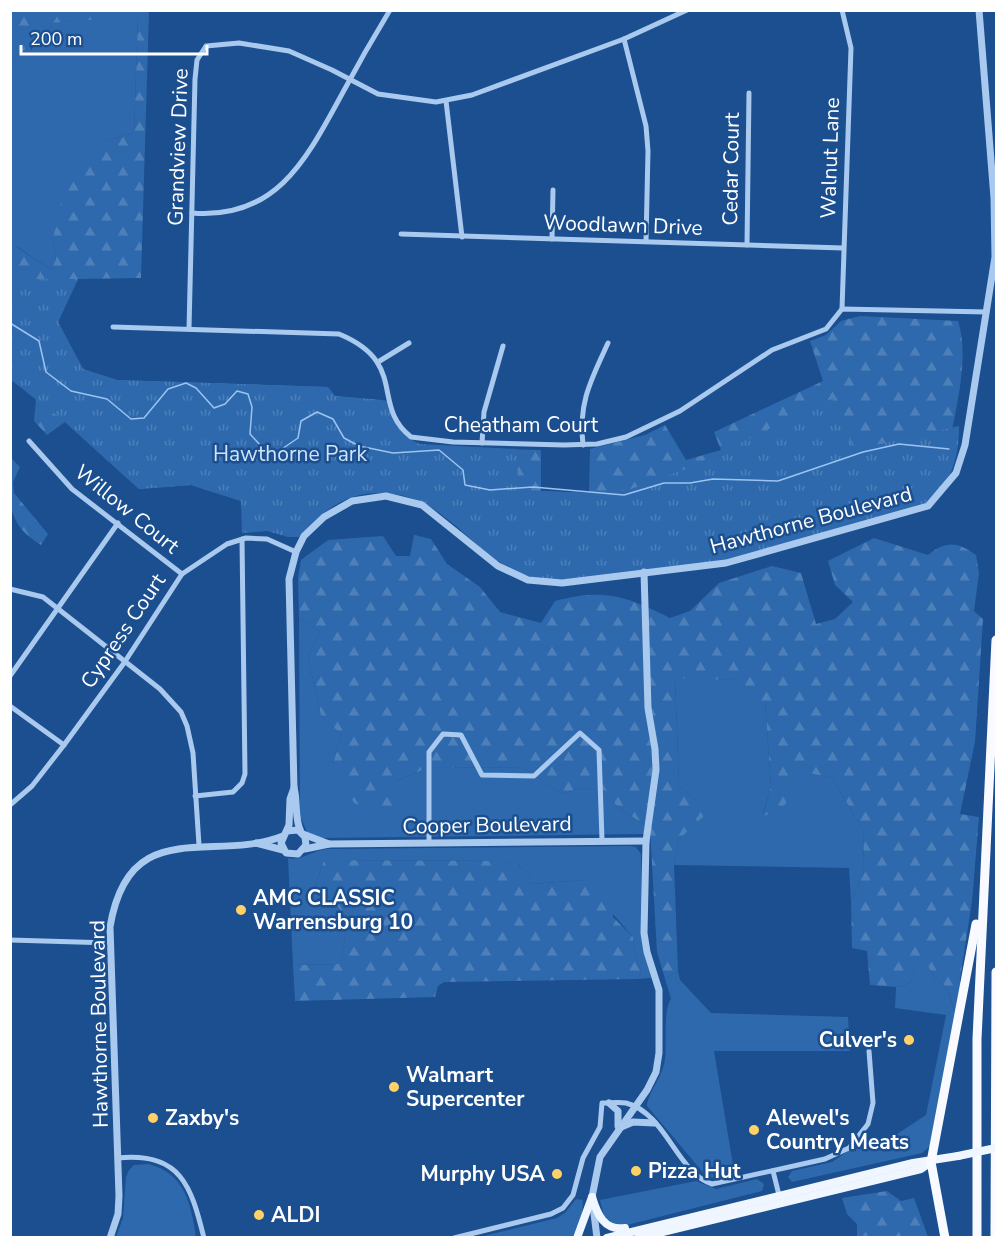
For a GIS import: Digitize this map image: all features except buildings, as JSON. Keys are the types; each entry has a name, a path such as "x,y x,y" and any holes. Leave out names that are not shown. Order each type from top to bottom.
{"highway":[{"path":"977,1238 977,1039 982,894 996,640"},
{"path":"945,1238 932,1162 982,894"},
{"path":"995,1238 996,972"}],"main road":[{"path":"607,1238 643,1227 913,1163 932,1162 996,1148"},
{"path":"638,1238 921,1169 932,1162"},
{"path":"592,1197 597,1215 610,1227 643,1227"},
{"path":"577,1238 592,1197"}],"street":[{"path":"192,213 228,213 248,207 284,184 308,153 390,10"},
{"name":"Grandview Drive","path":"189,329 197,60 206,46 239,43 289,51 378,94 446,101 472,95 624,39 687,10"},
{"name":"Walnut Lane","path":"842,10 851,48 842,309"},
{"name":"Hawthorne Boulevard","path":"302,833 297,823 294,788 289,579 296,552 304,536 324,517 352,501 386,496 422,506 498,566 528,580 562,583 726,563 928,506 956,473 965,445 994,271 995,225 979,10"},
{"path":"624,39 646,126 648,151 645,241"},
{"name":"Cedar Court","path":"747,245 749,93"},
{"path":"446,101 462,237"},
{"path":"552,239 553,190"},
{"name":"Woodlawn Drive","path":"401,234 843,248"},
{"path":"842,309 987,312"},
{"name":"Cheatham Court","path":"113,327 339,334 365,348 378,362 386,378 394,418 411,437 419,440 482,443 583,445 626,437 666,419 772,350 826,329 842,309"},
{"path":"378,362 410,343"},
{"path":"583,445 580,413 584,398 608,343"},
{"path":"482,443 488,396 503,346"},
{"name":"Willow Court","path":"29,441 72,489 182,574"},
{"path":"10,676 118,523"},
{"path":"195,796 233,792 242,783 245,774 242,539"},
{"name":"Cypress Court","path":"10,805 32,786 64,745 124,663 182,574 212,552 242,539 267,539 296,552"},
{"path":"597,1238 592,1197 600,1157 656,1072 659,1053 659,990 647,952 644,933 646,841 656,770 655,748 648,708 644,572"},
{"path":"10,589 43,597 124,663 160,689 181,712 192,746 199,845"},
{"path":"10,706 64,745"},
{"path":"429,842 429,752 442,734 460,735 482,775 534,776 580,733 599,750 602,840"},
{"name":"Hawthorne Boulevard","path":"110,1238 118,1214 110,927 116,901 132,874 141,865 166,851 199,845 256,843 285,834 294,788"},
{"path":"302,833 306,841 304,849 294,855 283,850 281,843 285,834 302,833"},
{"name":"Cooper Boulevard","path":"302,833 329,844"},
{"name":"Cooper Boulevard","path":"304,849 329,844 646,841"},
{"name":"Hawthorne Boulevard","path":"256,843 283,850"},
{"path":"10,940 111,943"},
{"path":"454,1238 543,1216 563,1208 573,1195 579,1170 600,1127 602,1103 626,1103 634,1107 654,1123 695,1173 706,1182 723,1184 832,1157 856,1142 868,1124 873,1103 869,1052"},
{"path":"609,1103 615,1107 619,1116 617,1129"},
{"path":"617,1129 633,1122 654,1123"},
{"path":"118,1158 154,1159 173,1169 193,1194 204,1238"},
{"path":"773,1171 779,1195"}],"green space":[{"name":"Hawthorne Park","path":"11,11 149,11 141,278 78,279 58,322 83,369 117,380 328,387 335,396 383,400 389,425 406,441 423,447 541,450 541,491 589,493 590,449 645,435 665,425 686,460 721,450 714,432 823,381 810,341 826,335 841,321 860,316 958,321 962,336 962,371 947,458 717,535 414,489 241,501 191,485 139,489 65,422 47,435 34,421 37,389 10,366 11,250 17,247 51,270 56,259 53,238 69,169 103,142 134,133 138,16 52,23 46,35 11,59"},
{"path":"138,15 134,133 103,142 53,238 56,259 51,270 18,247 11,250 11,59 46,35 52,23"},
{"name":"Hawthorne Park","path":"10,279 78,279 58,322 83,369 117,380 328,387 335,396 388,401 398,427 407,437 420,444 517,449 518,490 590,493 631,489 688,468 833,398 854,450 959,426 955,462 951,473 938,492 919,508 717,563 550,581 522,574 499,562 441,514 420,502 395,494 365,494 346,499 321,515 302,537 288,537 267,531 242,533 241,501 191,485 139,489 65,422 11,380"},
{"path":"11,458 20,467 13,482 14,493 48,534 41,545 20,527 11,508"},
{"path":"414,535 431,539 447,564 480,587 500,612 541,623 555,601 587,595 614,596 640,604 670,618 690,611 719,583 772,566 801,573 816,624 835,619 853,602 835,585 828,561 874,538 928,555 934,550 952,544 963,547 976,555 979,573 974,611 983,619 975,742 960,814 979,817 972,901 955,1012 947,988 935,978 927,965 916,963 911,983 896,987 870,985 867,951 852,948 851,902 864,872 863,830 832,778 812,774 795,783 785,805 763,816 771,786 765,702 740,701 736,680 675,678 679,786 698,802 704,816 679,839 674,865 678,971 665,979 657,952 650,829 617,806 602,790 580,788 562,794 522,767 427,768 389,784 397,808 383,815 354,803 333,764 341,734 321,716 308,657 320,631 299,618 298,578 301,560 328,540 383,536 396,556 410,556"},
{"path":"299,618 320,631 308,657 321,716 341,734 333,764 389,784 427,768 522,767 562,794 580,788 603,790 617,806 650,829 652,840 644,834 323,838 308,834 300,816"},
{"path":"675,677 737,680 765,702 771,786 763,815 795,783 811,774 832,778 863,830 864,872 851,902 849,868 674,865 679,839 698,802 679,786"},
{"path":"636,847 641,854 643,945 651,978 638,979 641,971 635,956 633,937 583,880 533,884 525,869 506,861 324,860 315,887 332,899 347,921 341,964 293,965 288,858 298,858 327,849"},
{"path":"324,860 506,861 525,869 533,884 583,880 611,891 613,917 633,937 635,956 641,971 638,979 444,982 438,986 435,997 295,1001 293,965 341,964 347,920 332,899 315,887"},
{"path":"916,962 927,965 935,978 947,988 954,1010 959,982 962,982 930,1146 922,1153 792,1182 788,1177 792,1171 832,1162 860,1143 897,1134 926,1115 946,1015 895,1008 896,987 911,983"},
{"path":"678,971 680,980 711,1013 848,1017 850,1051 714,1051 735,1177 719,1179 706,1176 647,1106 665,1059 666,1018 671,999 665,979"},
{"path":"148,1164 160,1168 178,1182 192,1213 196,1237 116,1237 123,1218 126,1177 129,1170 134,1165"},
{"path":"757,1179 764,1184 762,1191 627,1225 614,1224 604,1216 600,1200 696,1181 716,1189"},
{"path":"887,1191 901,1201 914,1198 928,1237 857,1237 857,1224 847,1214 842,1198"},
{"path":"576,1199 583,1200 582,1215 578,1230 571,1237 476,1238 557,1218 565,1213"}],"waterway":[{"path":"10,323 39,341 46,372 71,391 107,399 131,419 144,418 168,389 186,383 196,388 214,408 225,404 237,391 248,394 252,407 250,434 262,447 276,453 298,438 301,421 317,412 333,419 344,438 359,446 393,453 439,450 463,470 465,485 490,490 533,487 624,495 664,483 690,483 713,479 778,481 863,452 899,444 949,449"}],"place":[{"name":"AMC CLASSIC Warrensburg 10","path":"241,910"},
{"name":"Culver's","path":"909,1040"},
{"name":"Walmart Supercenter","path":"394,1087"},
{"name":"Zaxby's","path":"153,1118"},
{"name":"Alewel's Country Meats","path":"754,1130"},
{"name":"Pizza Hut","path":"636,1171"},
{"name":"Murphy USA","path":"557,1174"},
{"name":"ALDI","path":"259,1215"}]}
